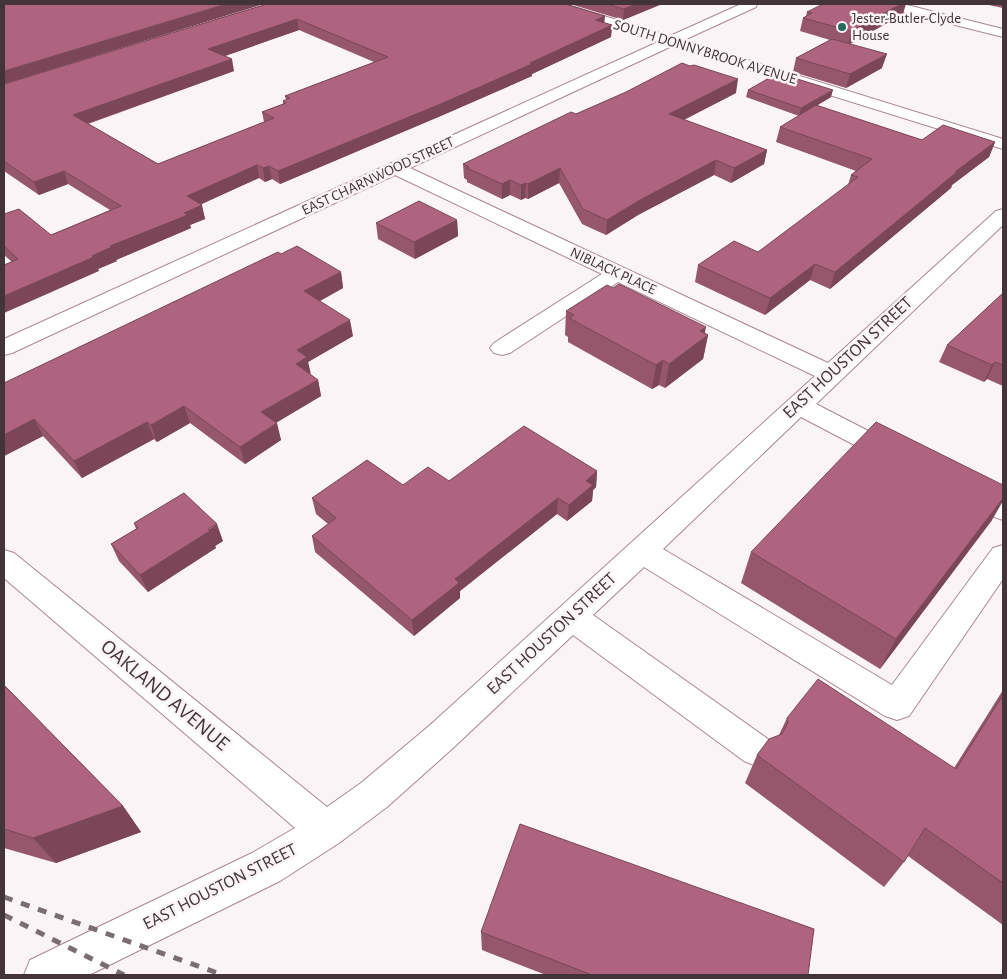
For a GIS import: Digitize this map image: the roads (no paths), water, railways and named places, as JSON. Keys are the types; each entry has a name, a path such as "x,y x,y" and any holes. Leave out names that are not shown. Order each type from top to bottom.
{"street":[{"name":"SOUTH DONNYBROOK AVENUE","path":"551,4 1003,144"},
{"name":"EAST CHARNWOOD STREET","path":"4,348 751,4"},
{"path":"888,4 1003,33"},
{"name":"NIBLACK PLACE","path":"396,168 831,374"},
{"name":"EAST HOUSTON STREET","path":"46,975 266,867 326,830 374,795 441,738 1003,215"},
{"path":"502,348 616,273"},
{"path":"798,405 918,467"},
{"path":"944,480 1003,510"},
{"path":"642,551 897,705 1003,556"},
{"name":"OAKLAND AVENUE","path":"4,561 326,830"},
{"path":"571,616 756,750"}],"railway":[{"path":"4,897 223,975"},
{"path":"4,915 124,975"}],"place":[{"name":"Jester-Butler-Clyde House","path":"842,27"}]}
